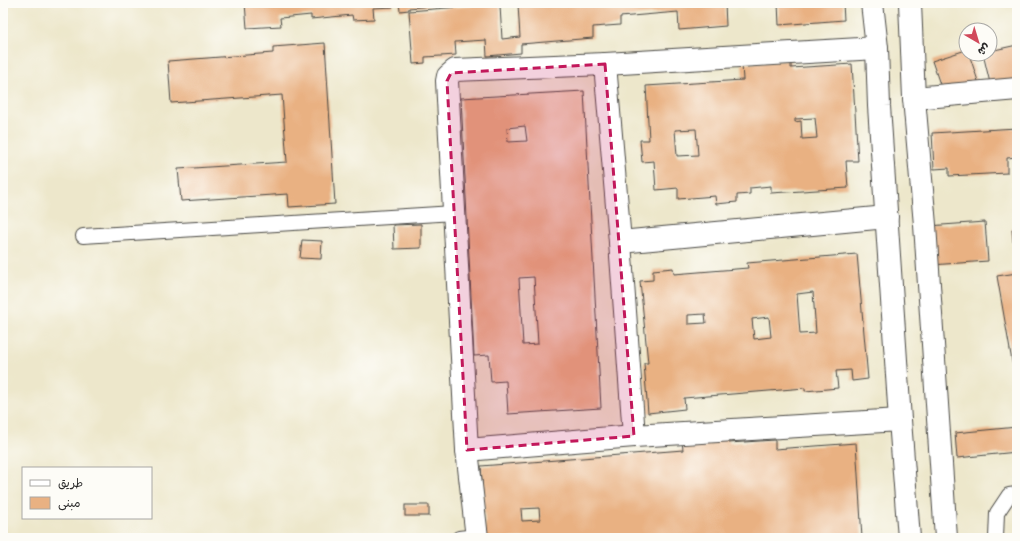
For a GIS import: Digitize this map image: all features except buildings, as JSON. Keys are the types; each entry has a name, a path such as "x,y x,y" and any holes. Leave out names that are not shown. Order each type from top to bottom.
{"street":[{"path":"872,3 877,48 879,106 909,538"},
{"path":"910,3 914,98 925,225 946,538"},
{"path":"471,537 446,81 448,76 455,70 605,64 877,48"},
{"path":"605,64 634,436"},
{"path":"914,98 1017,89"},
{"path":"620,242 887,217"},
{"path":"467,450 634,436 900,420"}],"lane":[{"path":"83,236 454,213"},
{"path":"996,538 997,513 1009,495 1017,494"}],"highlighted area":[{"path":"605,64 634,436 467,450 447,81 451,73"}]}
